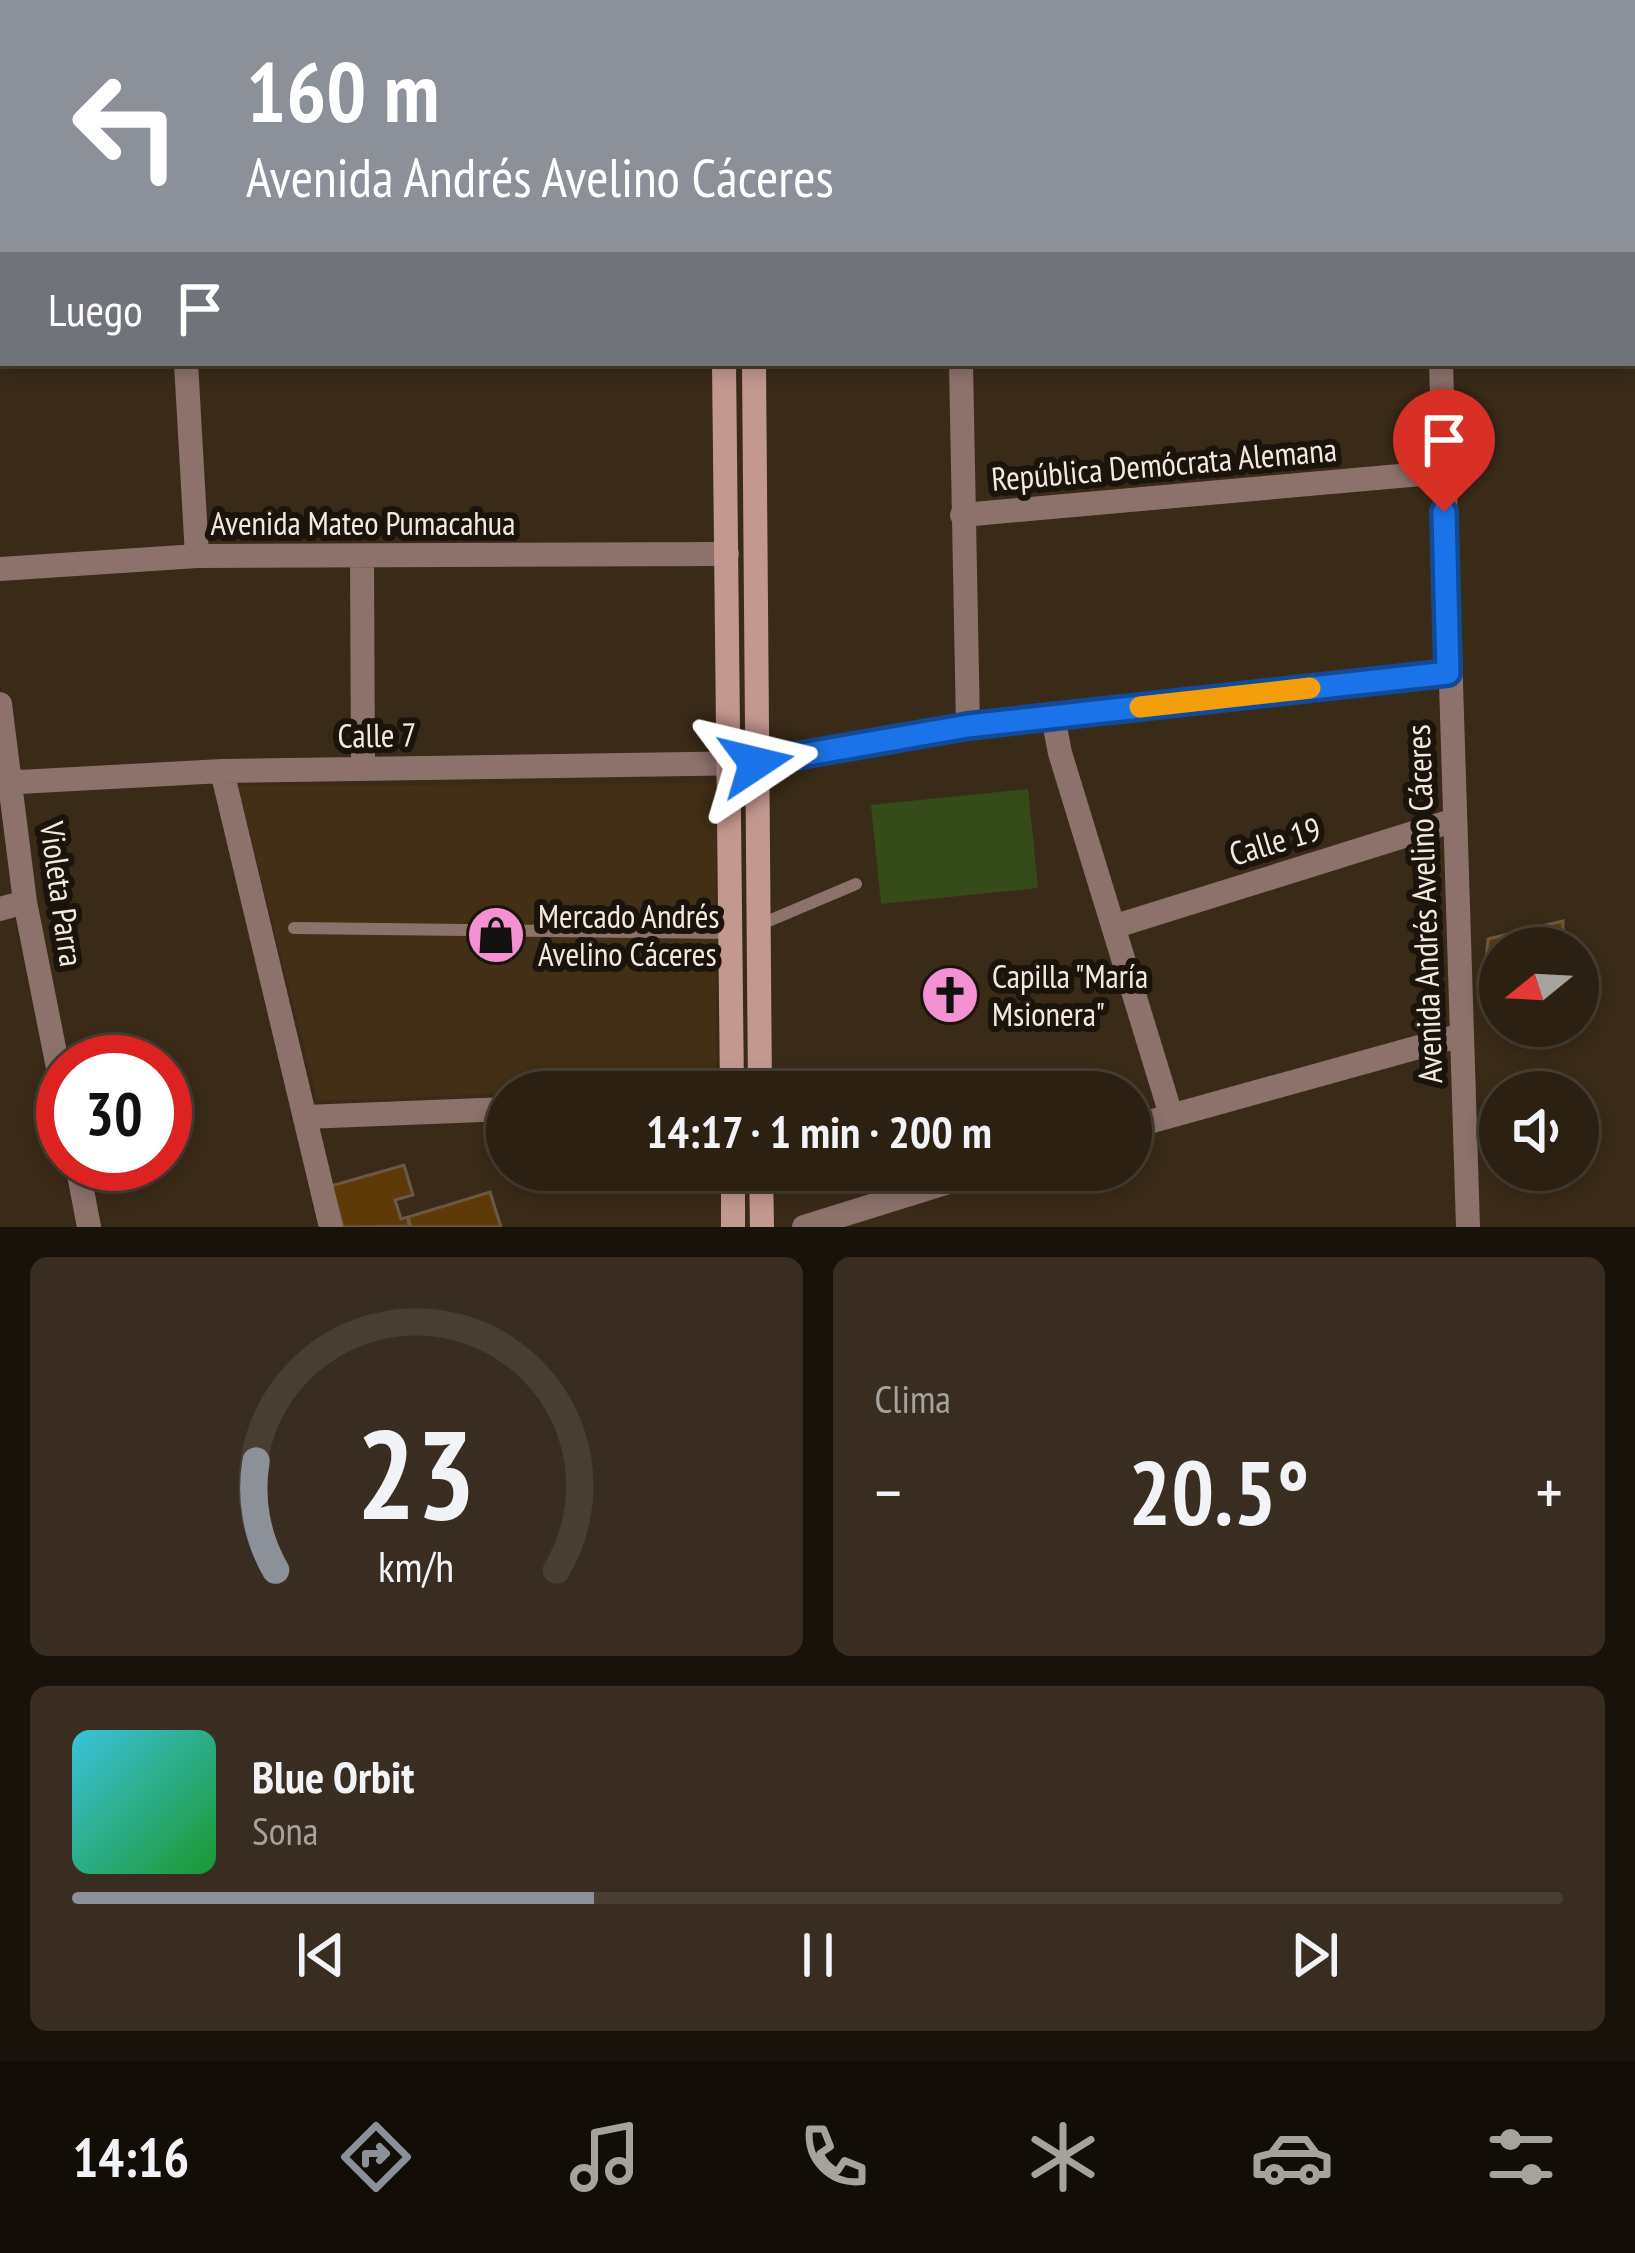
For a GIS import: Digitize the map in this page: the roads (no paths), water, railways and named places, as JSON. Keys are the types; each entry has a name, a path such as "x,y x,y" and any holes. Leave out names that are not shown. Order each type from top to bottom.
{"street":[{"path":"187,366 197,556"},
{"path":"724,366 732,1071"},
{"path":"754,366 760,1071"},
{"path":"961,366 968,726"},
{"name":"Avenida Andrés Avelino Cáceres","path":"1441,366 1468,1227"},
{"name":"República Demócrata Alemana","path":"962,515 1444,472"},
{"name":"Avenida Mateo Pumacahua","path":"0,568 197,556 727,554"},
{"path":"362,556 363,769"},
{"name":"Calle 7","path":"6,782 222,771 756,763 968,726 1448,673"},
{"name":"Violeta Parra","path":"0,704 6,782 52,1035"},
{"path":"1053,717 1171,1115"},
{"path":"222,771 331,1227"},
{"name":"Calle 19","path":"1116,926 1455,820"},
{"path":"0,909 26,902"},
{"path":"1152,1121 1462,1035"},
{"path":"305,1117 486,1110"},
{"path":"82,1191 89,1227"},
{"path":"733,1191 733,1227"},
{"path":"761,1191 762,1227"},
{"path":"804,1227 920,1191"}],"lane":[{"path":"758,926 856,884"},
{"path":"294,928 731,933"}],"place":[{"name":"Mercado Andrés Avelino Cáceres","path":"496,935"},
{"name":"Capilla \"María Msionera\"","path":"950,995"}]}
